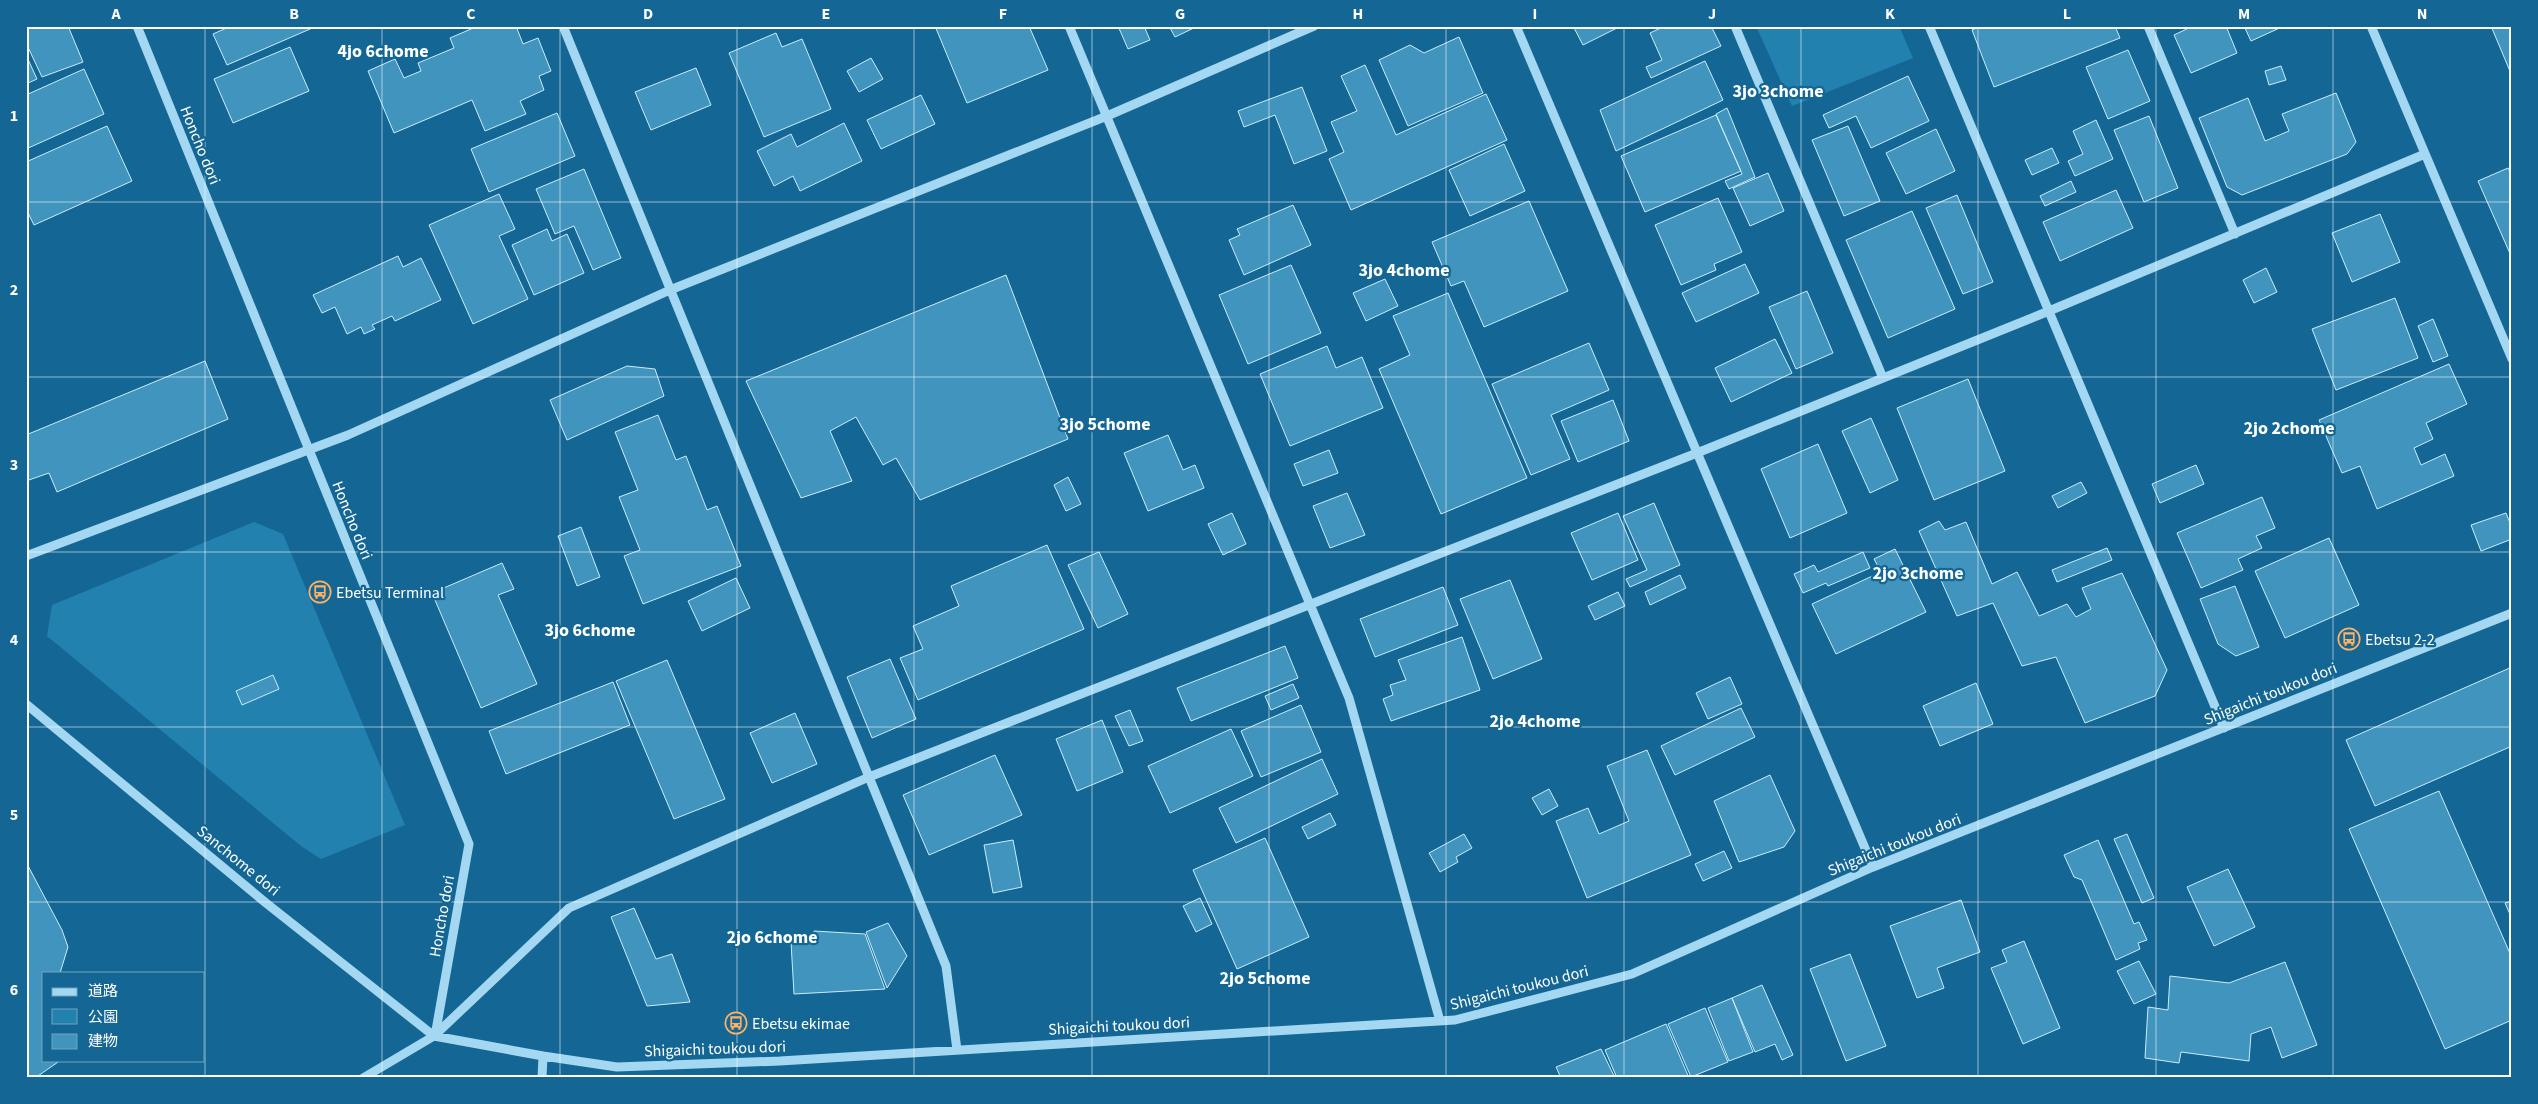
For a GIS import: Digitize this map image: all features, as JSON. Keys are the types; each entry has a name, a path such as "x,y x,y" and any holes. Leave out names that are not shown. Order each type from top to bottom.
{"street":[{"name":"Honcho dori","path":"137,26 469,844 434,1036"},
{"path":"563,26 946,966 957,1050"},
{"path":"1069,26 1350,698 1440,1021"},
{"path":"26,556 308,451 670,290 1107,116 1314,26"},
{"path":"1516,26 1872,867"},
{"path":"1734,26 1883,378"},
{"path":"1929,26 2224,728"},
{"path":"2148,26 2235,234"},
{"path":"2371,26 2512,359"},
{"path":"363,1078 434,1036 569,908 869,777 1697,453 2049,312 2425,154"},
{"name":"Shigaichi toukou dori","path":"434,1036 616,1067 780,1061 1455,1020 1632,974 1872,867 2512,613"},
{"name":"Sanchome dori","path":"26,704 259,896 434,1036"},
{"path":"542,1078 543,1056"}],"green space":[{"path":"1756,26 1899,26 1913,58 1792,106"},
{"path":"254,522 283,534 405,825 321,859 301,846 47,636 52,605"}],"building":[{"path":"26,26 68,26 83,62 42,77 26,43"},
{"path":"231,26 317,26 227,65 213,34"},
{"path":"478,26 516,26 523,44 538,38 551,71 539,76 544,90 520,101 526,114 485,131 472,100 394,133 368,71 395,59 404,78 421,71 418,63 454,48 450,38"},
{"path":"935,26 1029,26 1048,70 967,103"},
{"path":"1118,26 1144,26 1150,40 1128,49"},
{"path":"1169,26 1198,26 1175,37"},
{"path":"1573,26 1621,26 1583,45"},
{"path":"1665,26 1711,26 1721,46 1651,78 1646,67 1662,60 1650,33"},
{"path":"1981,26 2115,26 2120,38 1994,87 1972,30"},
{"path":"2193,26 2226,26 2237,53 2191,73 2174,35"},
{"path":"2244,26 2284,26 2251,41"},
{"path":"2491,26 2512,26 2512,76"},
{"path":"776,33 782,47 802,39 831,109 764,137 729,53"},
{"path":"1459,37 1483,93 1408,126 1379,60 1410,45 1424,53"},
{"path":"290,47 309,91 233,123 214,79"},
{"path":"2128,50 2150,101 2108,119 2086,67"},
{"path":"26,55 37,79 26,84"},
{"path":"871,58 883,79 859,92 847,71"},
{"path":"1705,61 1723,100 1616,151 1600,110"},
{"path":"1365,65 1396,135 1486,94 1507,140 1351,210 1329,159 1344,152 1331,122 1357,111 1341,76"},
{"path":"2281,66 2286,80 2269,85 2265,71"},
{"path":"696,68 711,105 651,130 635,92"},
{"path":"84,69 104,114 26,149 26,95"},
{"path":"1908,76 1929,121 1871,148 1856,116 1829,128 1823,115"},
{"path":"1302,87 1327,151 1294,164 1275,115 1244,127 1238,111"},
{"path":"2336,93 2356,142 2347,154 2242,195 2227,187 2199,118 2248,98 2265,141 2289,131 2282,114"},
{"path":"921,95 935,124 881,149 867,120"},
{"path":"1727,108 1755,177 1729,189 1725,181 1742,174 1716,114"},
{"path":"557,113 575,156 489,192 471,149"},
{"path":"1716,115 1741,171 1645,212 1621,156"},
{"path":"2149,116 2178,188 2144,202 2114,130"},
{"path":"2096,120 2113,159 2075,176 2068,161 2083,154 2073,131"},
{"path":"844,123 862,161 800,191 793,176 774,186 757,151 791,134 797,147"},
{"path":"107,126 132,181 34,225 26,209 26,162"},
{"path":"1848,126 1880,201 1844,216 1812,140"},
{"path":"1936,129 1955,171 1906,194 1886,153"},
{"path":"1504,144 1525,191 1470,216 1449,170"},
{"path":"2052,148 2059,163 2032,175 2025,160"},
{"path":"2508,168 2512,176 2512,258 2478,181"},
{"path":"584,169 621,258 593,270 574,226 555,234 536,189"},
{"path":"1768,173 1784,211 1750,226 1733,188"},
{"path":"2071,181 2076,192 2045,206 2040,196"},
{"path":"2116,190 2133,228 2060,261 2043,222"},
{"path":"499,194 515,229 499,236 528,299 473,324 429,225"},
{"path":"1957,195 1993,282 1963,294 1926,208"},
{"path":"1718,198 1742,252 1714,264 1716,270 1681,285 1655,225"},
{"path":"1529,201 1568,291 1484,327 1464,281 1451,286 1432,242"},
{"path":"1293,205 1311,245 1244,275 1229,240 1240,235 1237,229"},
{"path":"1912,211 1955,309 1888,338 1846,240"},
{"path":"2380,214 2400,262 2352,282 2332,233"},
{"path":"547,229 552,241 567,234 584,273 534,295 512,245"},
{"path":"398,256 403,267 421,258 441,300 395,321 392,316 372,325 375,329 364,334 361,327 347,334 335,307 322,313 313,295"},
{"path":"1745,264 1759,293 1696,322 1682,293"},
{"path":"1291,265 1321,333 1248,364 1219,295"},
{"path":"2266,268 2277,292 2254,303 2243,280"},
{"path":"1006,275 1068,439 920,500 896,458 883,465 856,417 830,431 852,481 801,498 746,381"},
{"path":"1385,279 1398,306 1366,321 1353,293"},
{"path":"1807,291 1833,353 1796,369 1769,307"},
{"path":"1448,293 1527,478 1441,514 1379,369 1410,355 1393,316"},
{"path":"2395,298 2418,358 2336,390 2312,329"},
{"path":"2433,319 2448,356 2433,362 2418,326"},
{"path":"1775,339 1792,373 1731,402 1715,368"},
{"path":"1589,343 1609,390 1551,415 1570,459 1531,475 1492,384"},
{"path":"1327,346 1336,368 1362,357 1383,408 1290,446 1260,374"},
{"path":"205,361 228,419 57,492 49,473 26,481 26,435"},
{"path":"2449,364 2467,404 2426,423 2433,439 2414,448 2421,465 2445,454 2454,476 2377,509 2360,466 2342,473 2319,420"},
{"path":"627,366 655,369 664,396 567,440 550,400"},
{"path":"1968,379 2005,471 1934,500 1897,408"},
{"path":"1613,400 1629,441 1578,462 1561,421"},
{"path":"658,415 676,460 686,456 707,510 717,506 741,566 643,604 624,556 640,550 619,497 638,490 615,432"},
{"path":"1871,418 1898,480 1870,493 1842,431"},
{"path":"1168,435 1183,470 1195,465 1204,488 1148,511 1124,453"},
{"path":"1818,444 1847,513 1790,538 1761,469"},
{"path":"1329,450 1338,473 1303,486 1294,464"},
{"path":"2196,465 2204,484 2160,503 2152,484"},
{"path":"1068,477 1081,504 1066,511 1054,485"},
{"path":"2081,482 2087,493 2058,508 2052,496"},
{"path":"1347,493 1365,535 1330,548 1313,506"},
{"path":"2262,497 2275,528 2256,536 2262,548 2238,559 2243,570 2201,588 2177,533"},
{"path":"1654,503 1680,565 1630,587 1626,579 1647,570 1623,516"},
{"path":"1232,513 1246,544 1223,555 1208,524"},
{"path":"1618,513 1638,560 1592,580 1571,533"},
{"path":"2506,513 2512,528 2512,539 2481,551 2471,525"},
{"path":"1939,521 1945,530 1966,522 1992,584 2017,572 2039,616 2067,604 2076,617 2091,609 2082,588 2122,573 2167,670 2155,696 2085,723 2056,657 2022,666 1993,603 1957,616 1919,531"},
{"path":"581,527 600,577 577,586 558,536"},
{"path":"2329,538 2359,605 2285,638 2255,571"},
{"path":"1047,545 1084,629 918,700 900,658 923,649 913,626 959,606 951,586"},
{"path":"2107,548 2112,560 2057,582 2052,570"},
{"path":"1895,549 1926,612 1836,654 1812,604 1881,572 1874,559"},
{"path":"1099,552 1128,614 1098,628 1068,565"},
{"path":"1863,552 1870,568 1828,586 1826,583 1803,593 1794,574 1814,565 1818,572"},
{"path":"502,563 514,589 498,595 537,684 481,708 432,593"},
{"path":"1680,575 1686,588 1650,605 1645,592"},
{"path":"736,578 750,608 702,631 688,601"},
{"path":"1510,580 1542,659 1493,679 1460,599"},
{"path":"2235,586 2259,647 2236,656 2218,644 2200,599"},
{"path":"1443,587 1458,625 1375,657 1360,619"},
{"path":"1618,592 1625,606 1595,620 1588,606"},
{"path":"1462,637 1480,690 1391,721 1383,699 1393,695 1390,685 1406,680 1398,660"},
{"path":"1285,646 1298,678 1191,721 1177,688"},
{"path":"890,659 916,719 872,738 847,677"},
{"path":"667,660 725,799 674,819 616,681"},
{"path":"2512,667 2512,746 2375,806 2346,740"},
{"path":"273,675 279,689 242,705 236,691"},
{"path":"1730,677 1742,704 1708,719 1696,693"},
{"path":"613,682 630,725 506,774 489,731"},
{"path":"1976,683 1993,724 1940,746 1923,706"},
{"path":"1293,684 1299,698 1271,710 1265,696"},
{"path":"1301,705 1321,752 1261,777 1241,731"},
{"path":"1741,708 1755,737 1675,775 1661,746"},
{"path":"1130,710 1143,741 1129,746 1115,716"},
{"path":"795,713 817,764 772,783 750,733"},
{"path":"1102,720 1123,772 1077,791 1056,739"},
{"path":"1231,729 1253,776 1170,813 1148,766"},
{"path":"1647,750 1691,855 1587,898 1556,821 1588,808 1599,834 1629,821 1607,766"},
{"path":"995,755 1022,815 929,855 903,795"},
{"path":"1322,759 1338,794 1236,843 1219,808"},
{"path":"1770,775 1795,831 1784,847 1739,862 1714,801"},
{"path":"1549,789 1558,806 1542,815 1532,798"},
{"path":"2439,791 2512,958 2512,1020 2445,1049 2349,829"},
{"path":"1330,813 1336,825 1308,839 1302,827"},
{"path":"1464,834 1472,848 1456,857 1458,862 1440,872 1429,853"},
{"path":"2127,834 2154,898 2142,903 2114,839"},
{"path":"1265,838 1309,937 1237,969 1193,870"},
{"path":"1013,840 1022,887 993,893 984,845"},
{"path":"2098,840 2134,924 2139,922 2147,940 2138,943 2140,949 2116,960 2082,880 2074,877 2064,855"},
{"path":"1724,851 1732,868 1703,881 1695,864"},
{"path":"26,862 62,930 68,947 60,972 42,972 42,1062 58,1062 35,1078 29,1078 26,1073"},
{"path":"2228,869 2255,927 2214,946 2187,887"},
{"path":"1200,898 1212,924 1196,932 1183,906"},
{"path":"1961,900 1980,952 1937,968 1944,988 1917,998 1890,926"},
{"path":"2512,901 2512,919 2505,903"},
{"path":"634,908 656,959 672,954 690,1002 647,1006 611,917"},
{"path":"888,923 907,956 887,988 866,932"},
{"path":"814,931 865,934 885,989 794,994 791,942 812,943"},
{"path":"2024,941 2060,1028 2023,1044 1991,968 2007,962 2002,950"},
{"path":"1850,954 1886,1046 1846,1061 1810,969"},
{"path":"2139,961 2156,994 2134,1004 2117,971"},
{"path":"2285,962 2317,1045 2282,1058 2271,1027 2251,1034 2249,1061 2181,1052 2179,1063 2145,1058 2148,1007 2168,1010 2170,976 2229,983"},
{"path":"1762,985 1793,1055 1782,1060 1775,1044 1755,1052 1732,998"},
{"path":"1732,998 1753,1052 1729,1061 1708,1008"},
{"path":"1705,1008 1728,1062 1691,1077 1668,1024"},
{"path":"1666,1024 1689,1078 1617,1078 1605,1050"},
{"path":"1601,1049 1615,1078 1561,1078 1556,1067"}],"place":[{"name":"Ebetsu Terminal","path":"320,592"},
{"name":"Ebetsu 2-2","path":"2349,639"},
{"name":"Ebetsu ekimae","path":"736,1023"}],"district":[{"name":"4jo 6chome","path":"383,51"},
{"name":"3jo 3chome","path":"1778,91"},
{"name":"3jo 4chome","path":"1404,270"},
{"name":"3jo 5chome","path":"1105,424"},
{"name":"2jo 2chome","path":"2289,428"},
{"name":"2jo 3chome","path":"1918,573"},
{"name":"3jo 6chome","path":"590,630"},
{"name":"2jo 4chome","path":"1535,721"},
{"name":"2jo 6chome","path":"772,937"},
{"name":"2jo 5chome","path":"1265,978"}]}
